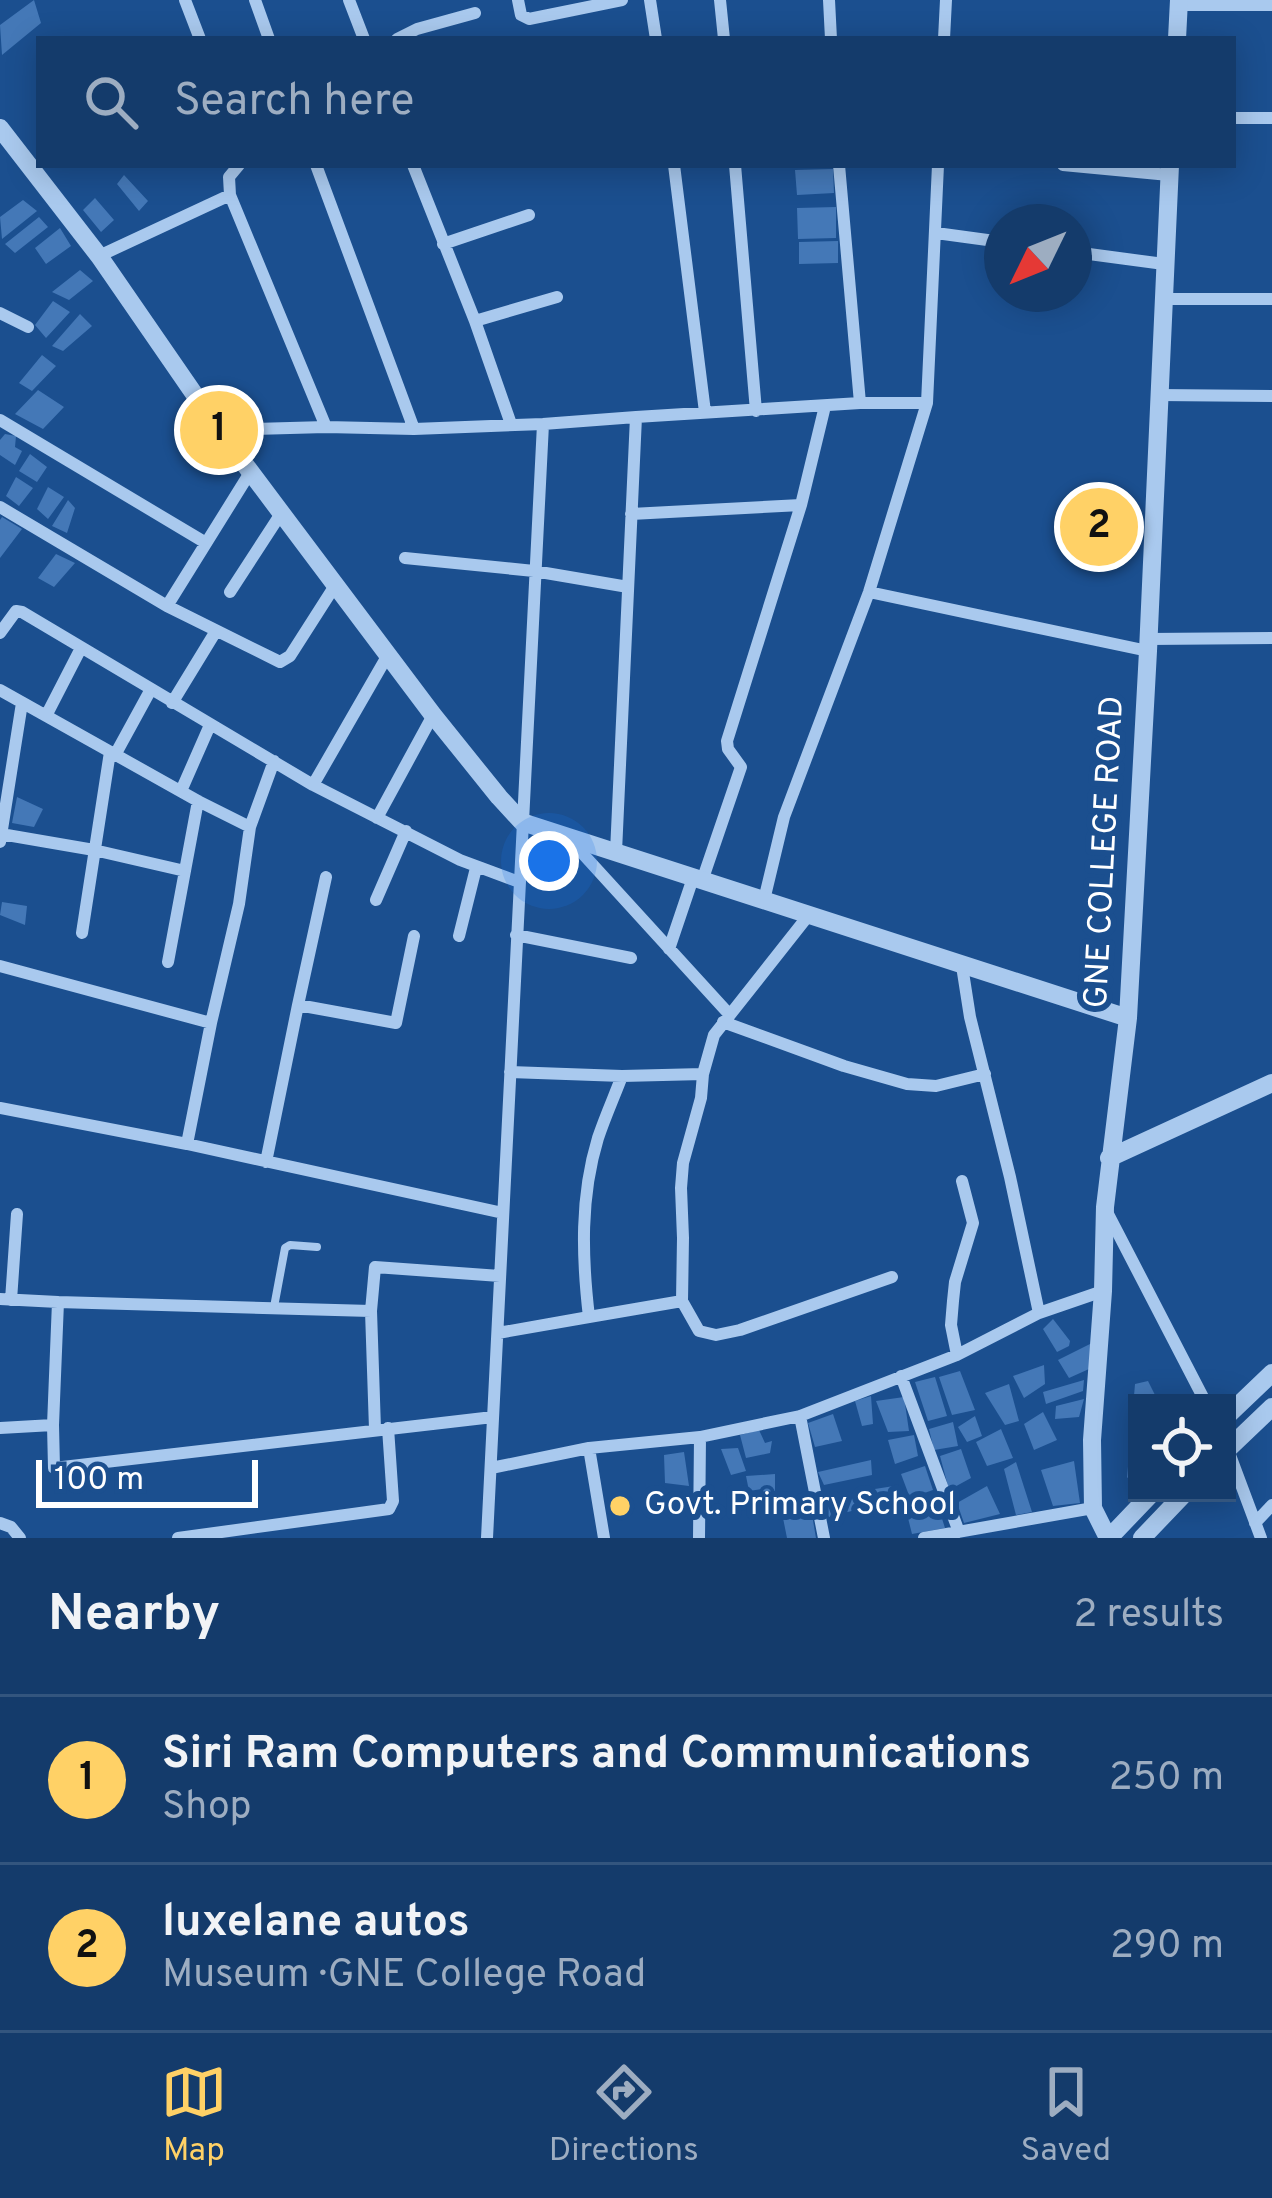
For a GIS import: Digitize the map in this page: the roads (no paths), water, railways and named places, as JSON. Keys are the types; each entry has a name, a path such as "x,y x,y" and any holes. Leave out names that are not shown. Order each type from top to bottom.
{"street":[{"path":"185,0 199,36"},
{"path":"255,0 268,36"},
{"path":"349,0 363,36"},
{"path":"518,0 521,15 530,19 622,0"},
{"path":"650,0 656,36"},
{"path":"720,0 724,36"},
{"path":"829,0 831,36"},
{"path":"944,36 946,0"},
{"path":"1178,36 1179,2 1272,5"},
{"path":"403,36 475,13"},
{"path":"1236,118 1272,118"},
{"path":"3,138 99,256 219,430 433,715 522,821 1127,1018"},
{"path":"236,168 229,177 230,195 326,427"},
{"path":"317,168 414,429"},
{"path":"414,168 511,424"},
{"path":"674,168 705,412"},
{"path":"735,168 756,411"},
{"path":"839,168 860,404"},
{"path":"764,901 784,817 868,592 927,403 938,168"},
{"path":"1127,168 1169,170"},
{"name":"GNE COLLEGE ROAD","path":"1108,1538 1093,1508 1092,1440 1109,1158 1127,1018 1169,170"},
{"path":"99,256 230,195"},
{"path":"443,244 529,215"},
{"path":"936,233 984,240"},
{"path":"1092,254 1164,264"},
{"path":"475,322 557,297"},
{"path":"1164,299 1272,299"},
{"path":"0,313 28,327"},
{"path":"1158,395 1272,396"},
{"path":"219,430 414,429 927,403"},
{"path":"669,949 741,766 727,741 801,506 825,406"},
{"path":"616,852 636,417"},
{"path":"0,420 206,543"},
{"path":"487,1538 543,424"},
{"path":"167,606 251,471"},
{"path":"0,506 167,606 274,660 285,661 290,656 336,584"},
{"path":"631,514 801,506"},
{"path":"230,592 282,512"},
{"path":"405,558 628,587"},
{"path":"868,592 1148,645 1272,638"},
{"path":"0,633 16,611 22,612 313,785 476,868 519,882"},
{"path":"172,703 216,631"},
{"path":"46,716 81,649"},
{"path":"313,785 388,653"},
{"path":"0,690 250,827"},
{"path":"82,934 112,754 150,691"},
{"path":"22,703 0,838 94,850 185,871"},
{"path":"377,818 433,715"},
{"path":"181,791 210,725"},
{"path":"187,1144 239,904 250,827 274,761"},
{"path":"168,962 198,801"},
{"path":"376,900 406,831"},
{"path":"568,838 726,1018 844,1066 907,1084 936,1086 985,1074"},
{"path":"459,936 476,868"},
{"path":"266,1162 326,877"},
{"path":"808,916 714,1036 683,1163 682,1301 699,1331 716,1335 892,1276"},
{"path":"516,934 631,958"},
{"path":"298,1005 396,1023 414,936"},
{"path":"0,966 211,1023"},
{"path":"962,966 1039,1313"},
{"path":"510,1072 703,1074"},
{"path":"590,1317 583,1222 598,1139 622,1076"},
{"path":"1109,1158 1272,1083"},
{"path":"0,1108 503,1213"},
{"path":"957,1355 952,1301 973,1223 962,1181"},
{"path":"1105,1207 1201,1394"},
{"path":"17,1214 6,1300 371,1311"},
{"path":"178,1538 388,1509 393,1501 371,1311 375,1267 500,1276"},
{"path":"490,1468 589,1448 700,1437 800,1415 957,1355 1039,1313 1103,1291"},
{"path":"498,1333 682,1301"},
{"path":"58,1302 54,1468 493,1417"},
{"path":"1236,1407 1272,1373"},
{"path":"901,1376 959,1532"},
{"path":"1236,1441 1272,1407"},
{"path":"800,1415 824,1538"},
{"path":"0,1428 52,1425"},
{"path":"700,1437 700,1538"},
{"path":"589,1448 604,1538"},
{"path":"1236,1472 1261,1538"},
{"path":"1108,1538 1143,1502"},
{"path":"1142,1538 1177,1502"},
{"path":"1255,1522 1272,1505"},
{"path":"924,1538 1093,1508"},
{"path":"1255,1522 1272,1516"},
{"path":"0,1523 20,1538"}],"lane":[{"path":"274,1308 285,1248 316,1246"}],"place":[{"name":"Siri Ram Computers and Communications","path":"219,430"},
{"name":"luxelane autos","path":"1099,527"},
{"name":"Govt. Primary School","path":"620,1506"}]}
